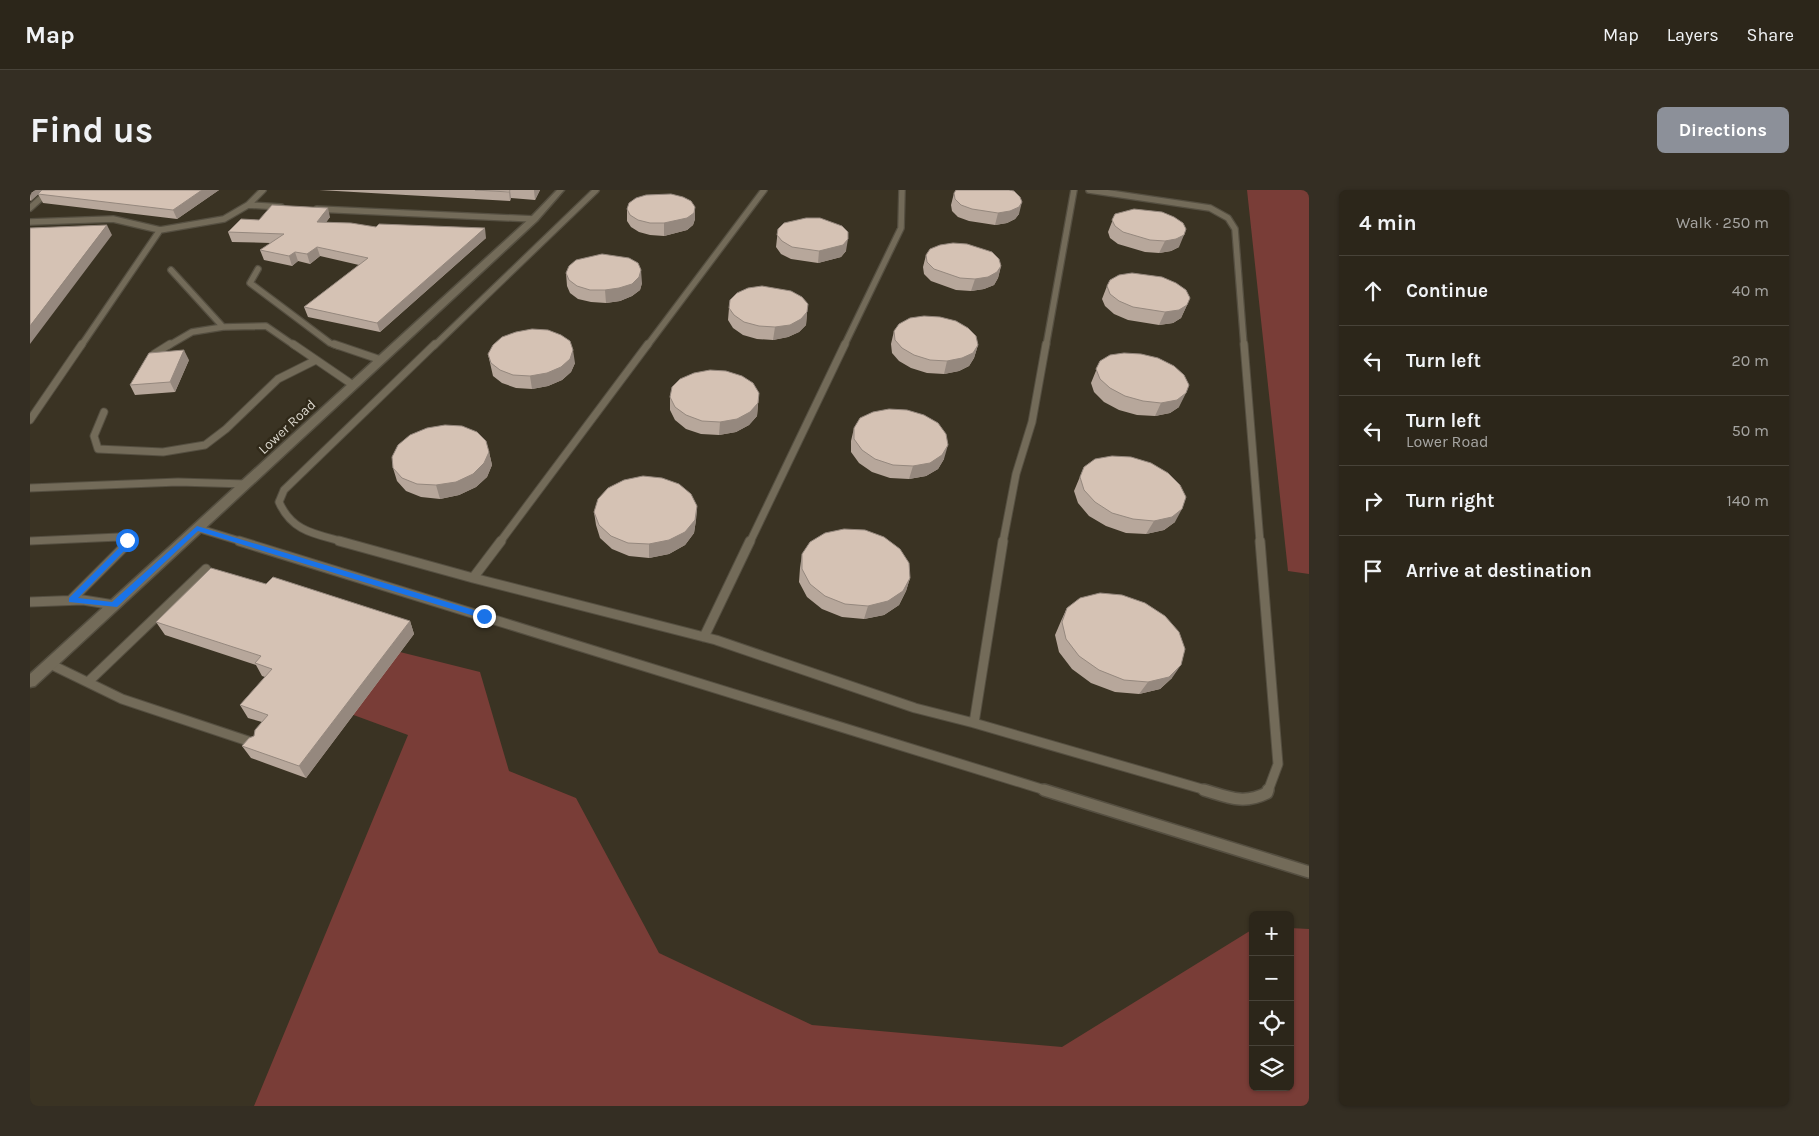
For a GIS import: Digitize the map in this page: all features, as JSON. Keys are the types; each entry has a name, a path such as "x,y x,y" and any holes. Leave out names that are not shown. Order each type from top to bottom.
{"street":[{"name":"Lower Road","path":"30,682 534,219 561,190"}],"lane":[{"path":"30,208 50,190"},
{"path":"30,222 113,219 160,230 224,218 248,206 263,190"},
{"path":"596,190 284,490 279,502 284,516 297,528 318,535 473,578 704,637 915,708 974,723 1239,800 1255,799 1267,793 1278,764 1233,222 1210,208 1089,190"},
{"path":"473,578 764,190"},
{"path":"704,637 901,228 902,190"},
{"path":"974,723 997,574 1016,474 1032,422 1074,190"},
{"path":"248,206 288,207"},
{"path":"308,208 534,219"},
{"path":"30,420 160,230"},
{"path":"258,269 250,283 330,343 381,360"},
{"path":"171,270 223,326"},
{"path":"154,354 192,332 223,326 266,326 353,385"},
{"path":"104,412 94,436 98,449 163,452 205,444 226,429 278,379 316,360"},
{"path":"30,488 178,482 246,484"},
{"path":"197,528 1309,872"},
{"path":"30,541 119,537 127,540 126,545 71,600"},
{"path":"88,682 206,569"},
{"path":"30,602 71,600 114,605"},
{"path":"50,664 122,699 257,744"}],"shaded area":[{"path":"1247,190 1309,190 1309,574 1288,571"},
{"path":"356,641 480,672 509,771 576,798 659,953 812,1025 1062,1047 1249,931 1249,1091 1294,1091 1294,928 1309,929 1309,1106 254,1106 408,735 310,699"}],"building":[{"path":"42,190 202,190 173,210 38,194"},
{"path":"475,190 510,190 509,192"},
{"path":"956,190 1009,190 1014,191 1022,202 1019,207 998,213 972,209 961,205 955,199 954,193"},
{"path":"671,194 691,201 695,207 694,213 687,218 664,223 650,223 638,220 630,215 627,209 629,203 636,198 646,195"},
{"path":"272,205 328,208 317,222 351,223 376,227 379,224 485,228 377,323 304,307 368,258 317,247 307,254 295,252 289,256 260,250 284,234 228,232 241,219 259,220"},
{"path":"1134,209 1162,212 1174,217 1183,223 1186,229 1184,235 1165,241 1150,240 1123,232 1115,226 1112,220 1115,214"},
{"path":"806,218 820,218 842,226 848,232 848,239 843,245 819,251 792,247 782,241 777,235 778,229 784,223"},
{"path":"107,225 30,326 30,228"},
{"path":"953,243 967,244 992,252 999,259 1001,266 997,272 988,277 975,279 960,278 934,269 927,262 926,255 930,249"},
{"path":"602,254 629,258 638,263 641,270 639,277 632,284 605,290 590,290 577,286 569,280 566,273 569,266 576,260"},
{"path":"1132,273 1162,277 1176,283 1186,290 1190,298 1187,305 1179,310 1165,312 1133,307 1119,301 1110,294 1107,286 1110,280 1119,275"},
{"path":"762,286 791,291 802,297 808,304 807,312 801,319 790,325 775,327 759,326 744,322 734,315 729,308 730,300 737,293 748,288"},
{"path":"924,316 956,321 968,328 976,336 978,345 973,353 962,358 947,361 930,360 914,355 902,348 895,340 894,331 899,324 910,318"},
{"path":"532,329 548,330 570,341 573,350 570,359 561,367 547,373 530,376 513,375 500,370 491,363 488,354 493,345 502,337"},
{"path":"184,350 170,382 130,385 149,353"},
{"path":"1124,353 1158,358 1174,366 1184,375 1189,385 1186,393 1177,400 1161,403 1125,396 1110,388 1100,379 1096,369 1100,361 1110,355"},
{"path":"710,370 726,371 742,376 753,383 759,393 758,403 750,412 737,419 720,422 702,421 686,415 675,407 670,397 672,387 680,379 694,373"},
{"path":"889,409 907,410 924,415 938,423 946,434 948,445 942,455 930,463 913,466 893,465 875,459 862,450 854,439 854,428 860,418 873,412"},
{"path":"445,425 462,426 477,432 486,441 489,452 484,463 473,474 456,482 436,485 417,484 402,478 393,468 392,457 398,445 410,435 427,428"},
{"path":"1112,456 1131,457 1151,463 1168,473 1180,485 1186,497 1182,509 1172,517 1154,521 1133,519 1112,513 1095,502 1084,490 1080,477 1084,467 1095,459"},
{"path":"643,476 662,478 679,484 691,494 697,506 695,520 685,532 669,540 649,544 628,543 611,536 599,525 594,512 598,499 608,488 624,480"},
{"path":"844,529 865,530 884,537 900,549 909,563 910,578 903,591 888,601 868,606 845,604 825,596 810,584 802,569 802,554 810,542 825,533"},
{"path":"211,568 266,584 273,577 410,621 299,766 242,746 249,738 254,736 255,730 268,715 240,705 272,669 255,663 261,656 156,622"},
{"path":"1100,593 1122,595 1145,603 1165,616 1179,632 1185,649 1181,665 1169,677 1148,682 1124,680 1099,670 1079,656 1066,639 1062,622 1067,608 1080,598"}],"route":[{"path":"127,540 126,545 71,600 114,605 197,528 484,616"}]}
